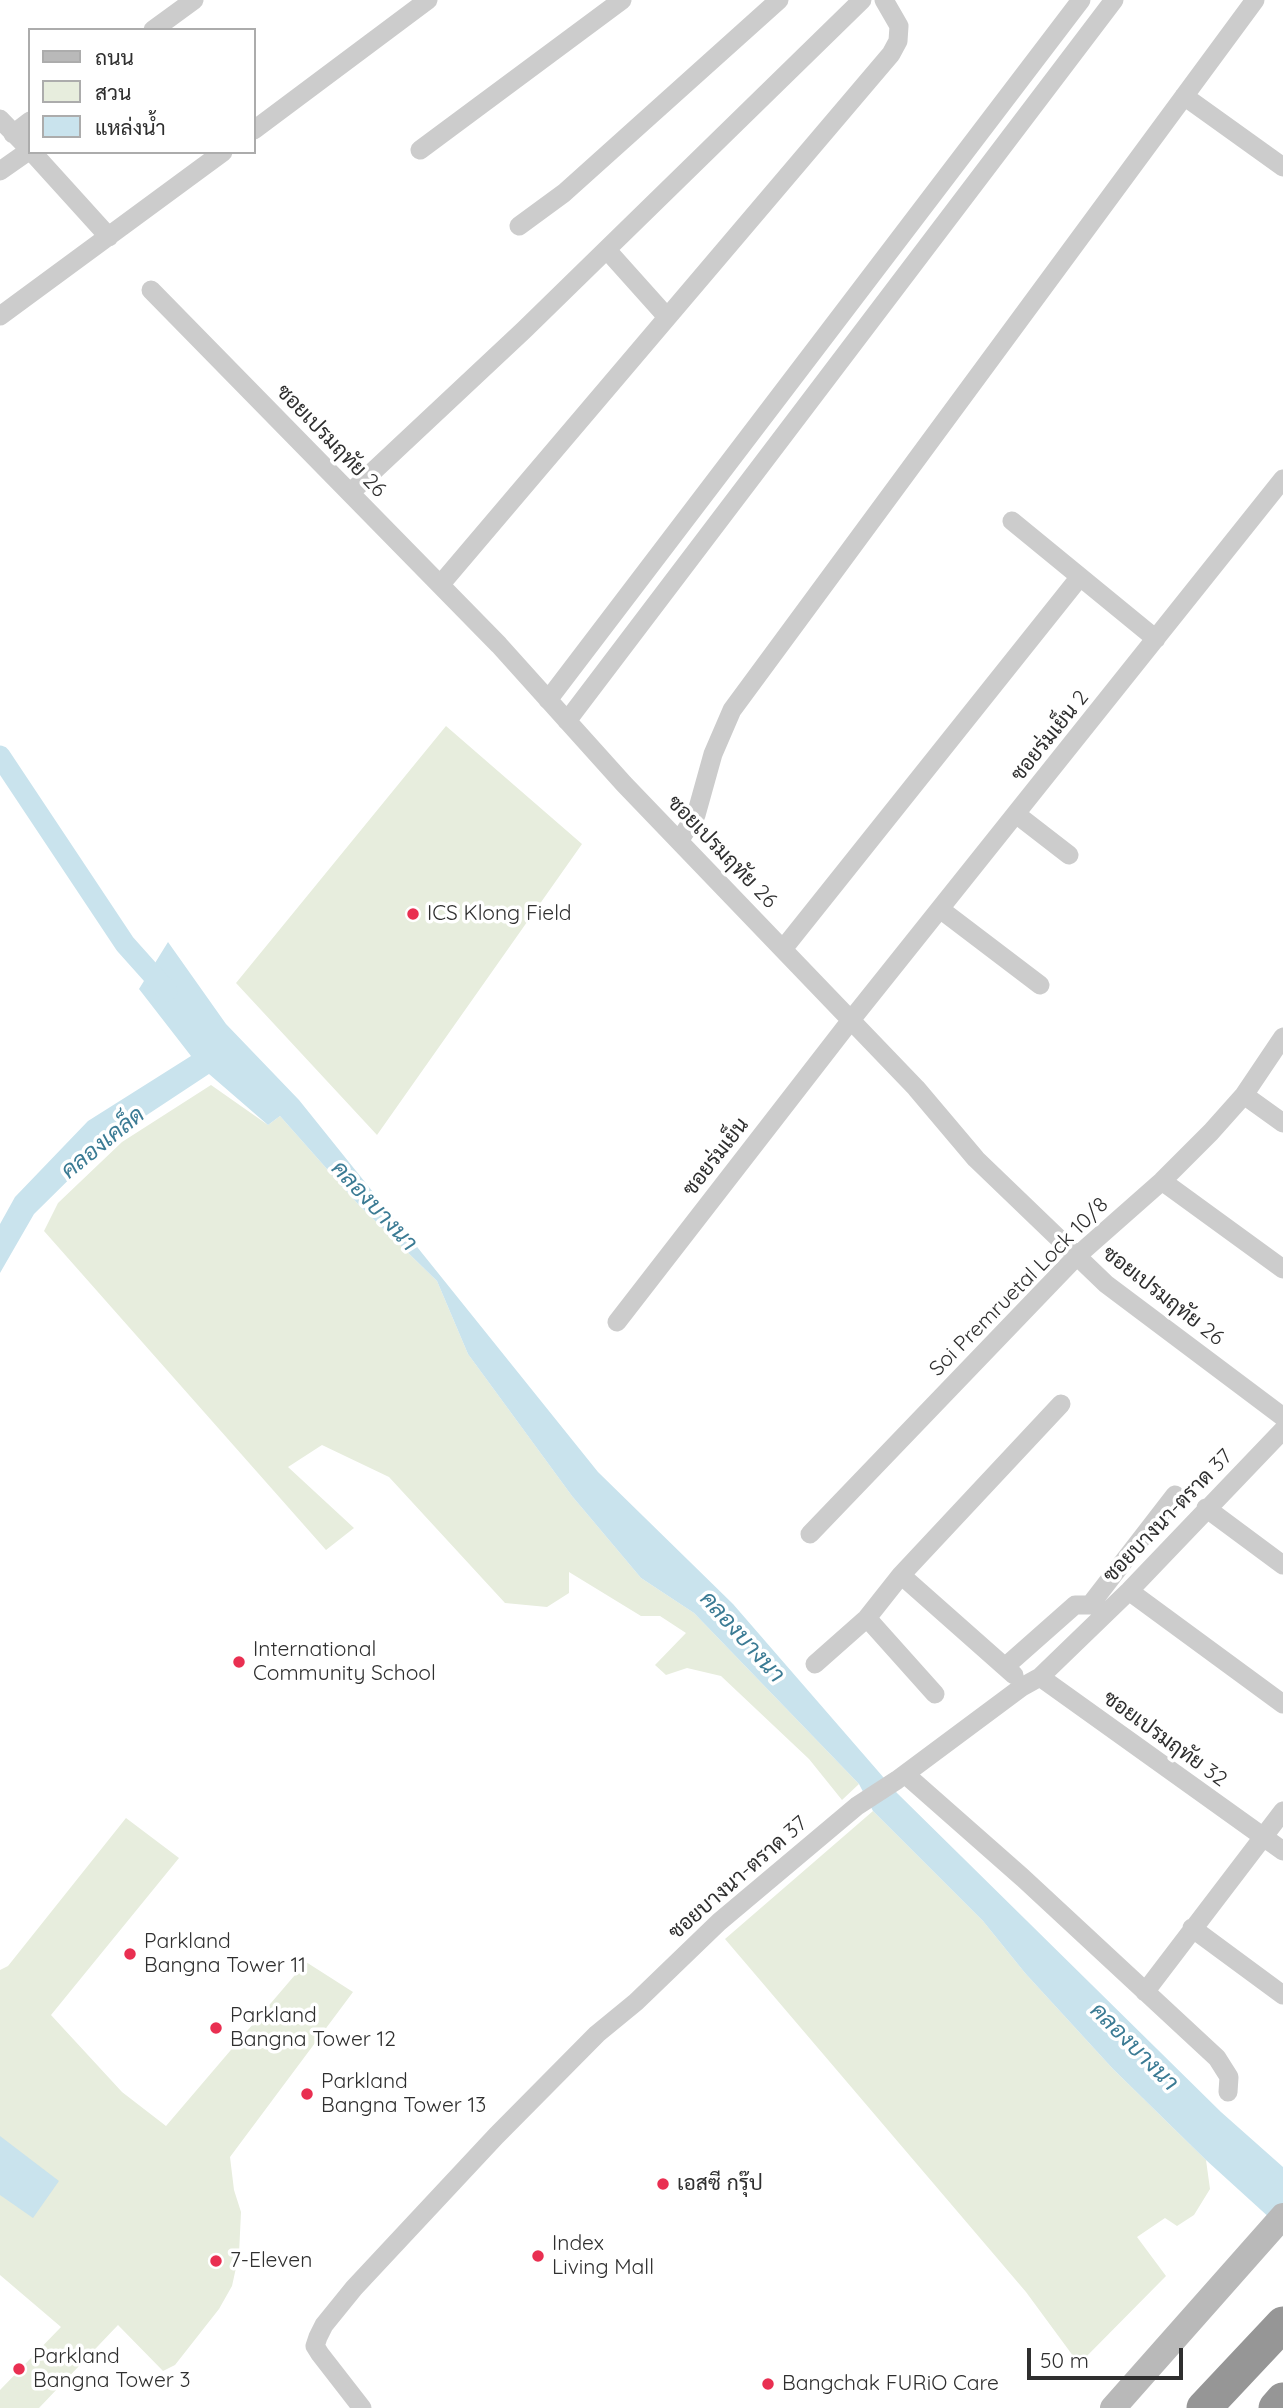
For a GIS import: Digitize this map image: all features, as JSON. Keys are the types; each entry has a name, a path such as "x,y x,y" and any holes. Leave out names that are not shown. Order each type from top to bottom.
{"highway":[{"path":"1204,2408 1283,2324"},
{"path":"1233,2408 1283,2352"},
{"path":"1276,2408 1283,2400"}],"main road":[{"path":"1113,2408 1283,2216"}],"street":[{"path":"156,28 194,0"},
{"path":"256,129 428,0"},
{"path":"420,150 622,0"},
{"path":"519,226 564,193 779,0"},
{"path":"350,493 524,330 862,0"},
{"path":"440,585 891,54 898,41 899,26 884,0"},
{"path":"548,700 1081,0"},
{"path":"567,720 1114,0"},
{"path":"680,841 696,815 713,754 732,710 1255,0"},
{"path":"1023,76 1044,92"},
{"path":"1184,96 1283,167"},
{"path":"6,127 28,122"},
{"path":"6,127 28,148"},
{"path":"0,171 28,153"},
{"path":"34,154 109,237"},
{"path":"0,316 220,154"},
{"path":"607,250 667,317"},
{"path":"880,265 900,281"},
{"name":"ซอยเปรมฤทัย 26","path":"152,290 440,585 916,1088 976,1159 1114,1290 1283,1417"},
{"path":"739,450 760,465"},
{"name":"ซอยร่มเย็น 2","path":"851,1020 1283,479"},
{"path":"1012,521 1156,639"},
{"path":"657,558 678,574"},
{"path":"783,948 1079,578"},
{"path":"1016,814 1069,855"},
{"path":"940,909 1040,985"},
{"name":"ซอยร่มเย็น","path":"617,1322 851,1020"},
{"name":"Soi Premruetal Lock 10/8","path":"810,1534 1077,1256 1163,1181 1244,1095 1283,1037"},
{"path":"1244,1095 1283,1123"},
{"path":"1163,1181 1283,1269"},
{"path":"815,1664 867,1618 901,1575 1061,1404"},
{"name":"ซอยบางนา-ตราด 37","path":"362,2408 325,2363 315,2346 324,2325 354,2288 496,2136 597,2034 636,2002 719,1922 857,1806 901,1777 1022,1687 1040,1677 1129,1591 1283,1430"},
{"path":"1006,1666 1075,1605 1090,1605 1175,1495"},
{"path":"1206,1508 1283,1565"},
{"path":"901,1575 1006,1666 1022,1687"},
{"path":"1129,1591 1283,1704"},
{"path":"867,1618 935,1694"},
{"name":"ซอยเปรมฤทัย 32","path":"1040,1677 1283,1851"},
{"path":"901,1777 1023,1878 1217,2057 1229,2077 1228,2092"},
{"path":"1145,1992 1283,1811"},
{"path":"1192,1928 1283,1995"}],"green space":[{"name":"ICS Klong Field","path":"446,726 582,844 377,1135 236,983"},
{"path":"211,1085 268,1125 280,1116 358,1204 437,1281 468,1354 572,1496 641,1578 694,1613 859,1784 842,1800 809,1759 721,1676 687,1668 666,1675 655,1665 686,1633 660,1616 641,1616 569,1572 569,1593 547,1607 505,1603 389,1477 322,1445 288,1467 354,1528 326,1550 44,1231 58,1203 122,1142"},
{"path":"873,1811 983,1921 1025,1973 1113,2069 1206,2160 1210,2189 1194,2215 1177,2226 1165,2218 1137,2237 1166,2276 1079,2364 1026,2292 725,1939"},
{"path":"126,1818 179,1858 51,2015 122,2092 166,2126 306,1962 353,1992 230,2157 234,2190 241,2212 239,2254 232,2286 219,2309 175,2365 163,2371 118,2325 39,2408 0,2408 0,2390 61,2327 0,2275 0,1970 8,1966"}],"water":[{"path":"168,942 226,1024 299,1100 598,1472 733,1604 897,1793 1221,2112 1283,2167 1283,2230 1206,2160 1113,2069 1025,1973 983,1921 873,1811 859,1784 694,1613 641,1578 572,1496 468,1354 437,1281 358,1204 280,1116 268,1125 209,1074 109,1140 34,1214 0,1273 0,1224 15,1197 88,1121 191,1056 139,989"},
{"path":"0,2136 59,2181 33,2218 0,2195"}],"waterway":[{"path":"0,756 125,944 167,991"}],"place":[{"name":"ICS Klong Field","path":"413,914"},
{"name":"International Community School","path":"239,1662"},
{"name":"Parkland Bangna Tower 11","path":"130,1954"},
{"name":"Parkland Bangna Tower 12","path":"216,2028"},
{"name":"Parkland Bangna Tower 13","path":"307,2094"},
{"name":"เอสซี กรุ๊ป","path":"663,2184"},
{"name":"Index Living Mall","path":"538,2256"},
{"name":"7-Eleven","path":"216,2261"},
{"name":"Parkland Bangna Tower 3","path":"19,2369"},
{"name":"Bangchak FURiO Care","path":"768,2384"}],"water label":[{"name":"คลองเคล็ด","path":"103,1143"},
{"name":"คลองบางนา","path":"374,1206"},
{"name":"คลองบางนา","path":"742,1637"},
{"name":"คลองบางนา","path":"1134,2047"}]}
